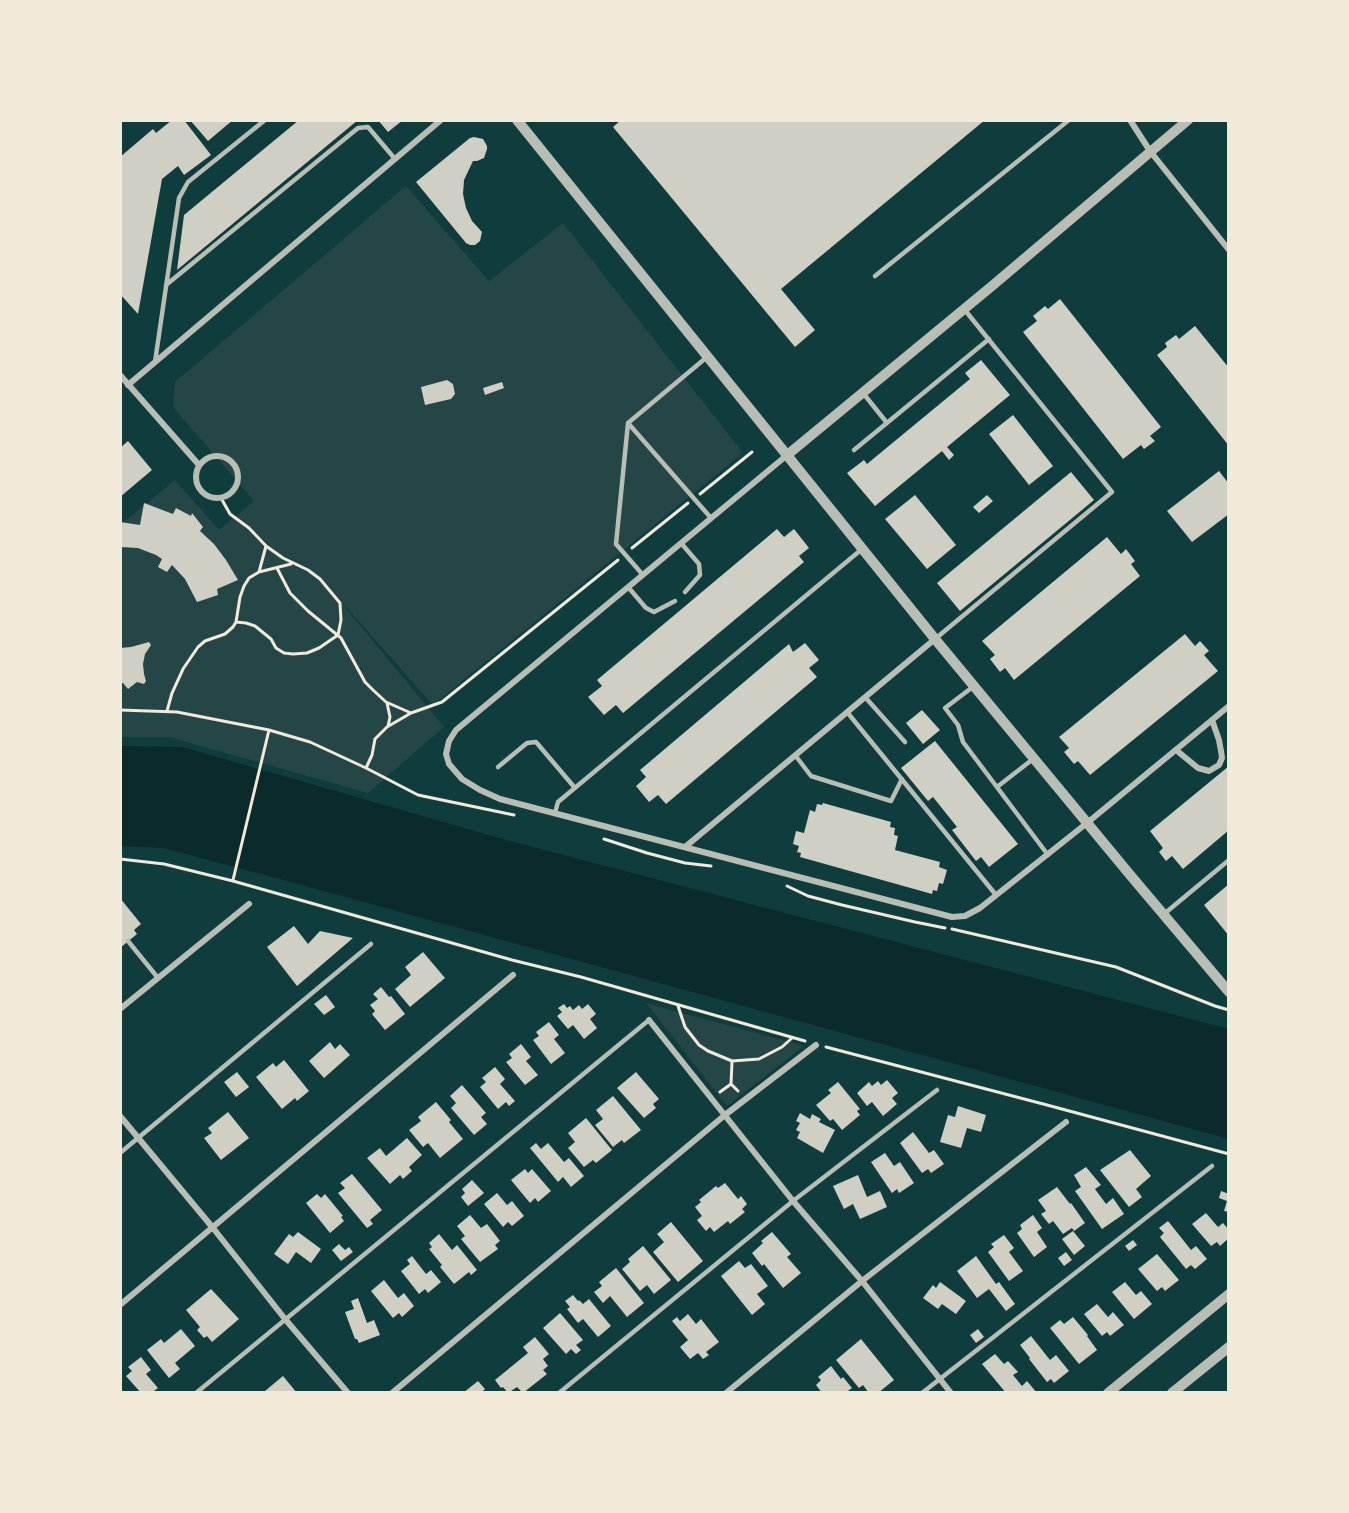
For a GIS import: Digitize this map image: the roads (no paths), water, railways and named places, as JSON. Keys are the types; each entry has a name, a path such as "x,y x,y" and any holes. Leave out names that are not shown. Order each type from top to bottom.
{"street":[{"path":"128,385 441,120"},
{"path":"517,120 934,639 1229,992"},
{"path":"1130,120 1150,152 1229,250"},
{"path":"1188,120 456,730 449,741 447,753 449,764 462,779 500,799 952,917 965,916 996,896 1229,706"},
{"path":"120,375 199,465"},
{"path":"221,456 235,465 238,482 228,495 221,498 205,495 199,489 196,481 199,465 205,459 221,456"},
{"path":"685,847 934,639"},
{"path":"1176,750 1198,768 1209,771 1219,765 1222,758 1221,751 1212,720"},
{"path":"120,1009 249,904"},
{"path":"120,1305 513,975"},
{"path":"650,1020 793,1201 862,1281 951,1393"},
{"path":"392,1393 725,1115 816,1045"},
{"path":"120,1116 348,1393"},
{"path":"726,1393 862,1281 1066,1122"},
{"path":"1108,1393 1229,1294"},
{"path":"1172,1393 1229,1347"}],"lane":[{"path":"155,362 179,198 188,182 265,120"},
{"path":"874,276 1069,120"},
{"path":"166,285 358,128 368,127 395,159"},
{"path":"934,639 1112,492 964,309"},
{"path":"854,450 989,339"},
{"path":"643,574 616,544 628,423 707,357"},
{"path":"863,393 887,423"},
{"path":"628,423 711,518"},
{"path":"681,543 699,564 700,576 685,592"},
{"path":"555,813 558,802 862,549"},
{"path":"628,587 646,608 654,612 675,601"},
{"path":"974,686 945,708 958,725 963,742 1048,855"},
{"path":"865,697 905,742"},
{"path":"847,712 996,896"},
{"path":"498,767 527,743 536,742 575,788"},
{"path":"795,756 811,776 891,801 902,779"},
{"path":"997,787 1034,759"},
{"path":"1164,914 1229,860"},
{"path":"128,941 158,978"},
{"path":"120,1153 371,944"},
{"path":"196,1393 650,1020"},
{"path":"559,1393 793,1201 937,1090"},
{"path":"922,1393 1212,1166"}]}
